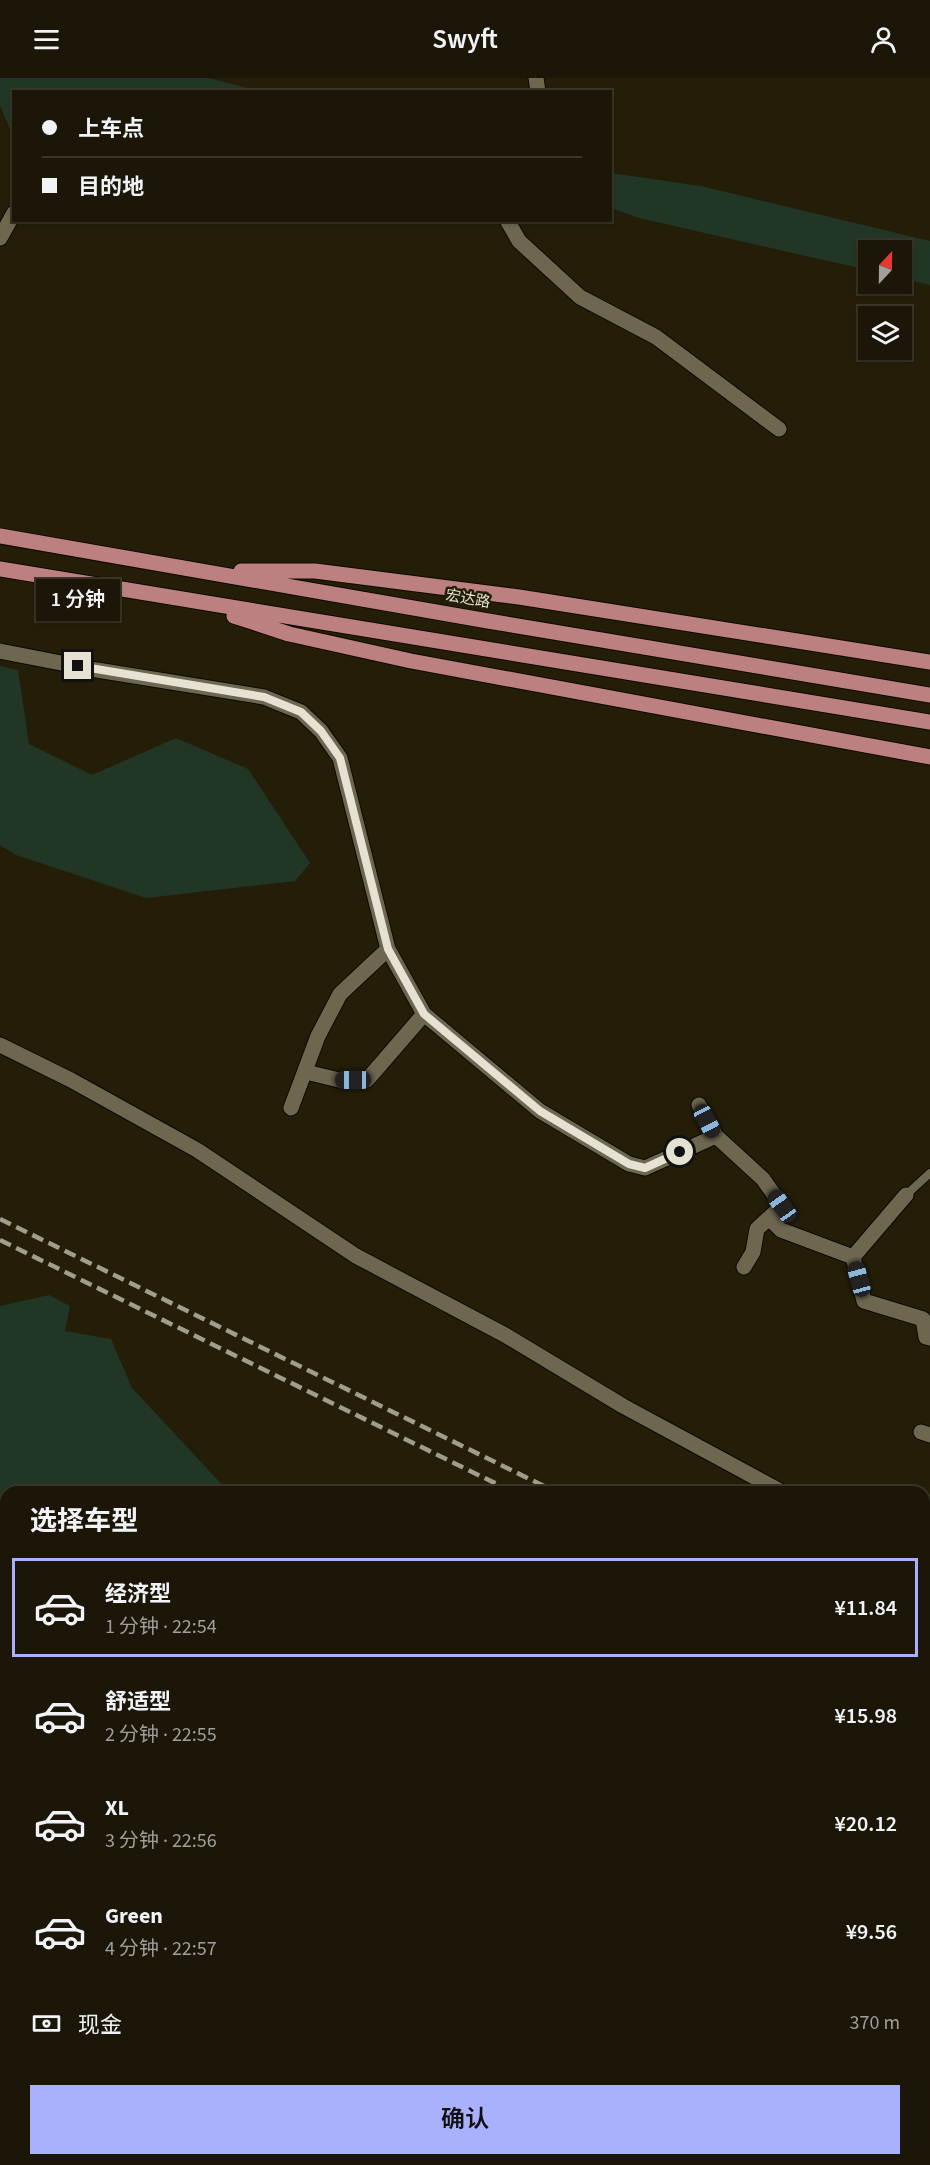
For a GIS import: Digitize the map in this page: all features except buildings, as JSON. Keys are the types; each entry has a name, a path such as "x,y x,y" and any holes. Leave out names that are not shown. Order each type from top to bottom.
{"main road":[{"name":"宏达路","path":"0,536 930,695"},
{"path":"0,569 188,602 485,648 930,722"},
{"path":"196,570 315,571 519,597 930,662"},
{"path":"188,602 289,634 411,661 930,758"}],"street":[{"path":"0,238 12,217"},
{"path":"508,222 519,241 580,297 656,337 779,429"},
{"path":"0,651 97,670 264,697 301,712 321,731 340,758 388,949 424,1014 540,1111 629,1164 645,1168 716,1136"},
{"path":"291,1108 318,1036 340,994 388,949"},
{"path":"306,1072 339,1080 367,1080 424,1014"},
{"path":"0,1045 71,1080 197,1150 356,1256 505,1335 623,1406 771,1486"},
{"path":"699,1105 716,1136 763,1179 782,1206 757,1229 753,1252 744,1267"},
{"path":"853,1257 906,1195"},
{"path":"769,1218 781,1230 853,1257"},
{"path":"853,1257 864,1301 923,1319 926,1337 930,1338"}],"lane":[{"path":"906,1195 930,1173"}],"green space":[{"path":"0,78 209,78 255,90 12,90 12,134 0,106"},
{"path":"612,173 701,186 930,241 930,285 912,280 912,240 858,240 858,268 639,218 612,208"},
{"path":"0,666 18,670 29,744 92,775 176,738 248,769 310,863 295,881 146,898 16,855 0,845"},
{"path":"49,1295 70,1306 65,1331 111,1339 132,1388 223,1486 0,1486 0,1306"}],"railway":[{"path":"0,1219 544,1486"},
{"path":"0,1240 501,1486"}],"route":[{"path":"78,666 264,697 301,712 321,731 340,758 388,949 424,1014 540,1111 629,1164 645,1168 680,1152"}]}
